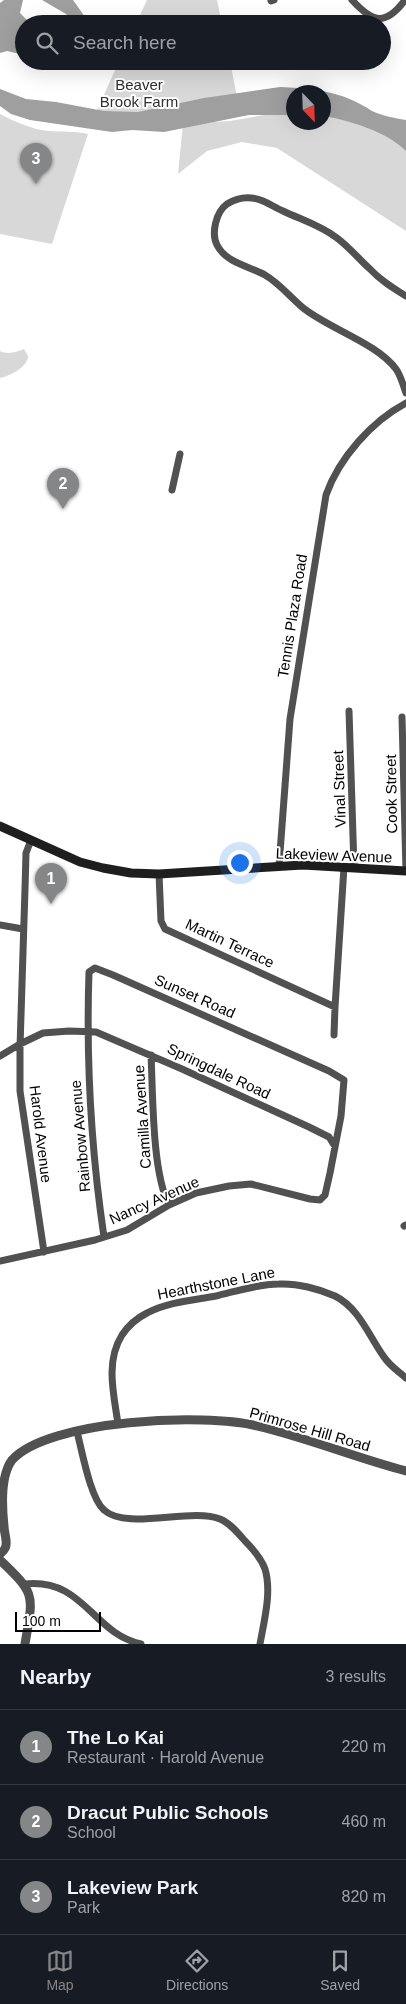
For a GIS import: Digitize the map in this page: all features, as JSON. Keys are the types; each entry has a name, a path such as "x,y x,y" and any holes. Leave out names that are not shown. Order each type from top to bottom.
{"main road":[{"name":"Lakeview Avenue","path":"0,826 91,865 122,872 159,874 279,866 354,867 406,871"}],"street":[{"path":"352,0 367,15"},
{"path":"389,15 394,13 405,0"},
{"path":"406,296 371,271 337,238 316,224 268,203 254,197 236,199 225,205 218,214 214,230 218,245 230,259 265,275 314,315 356,338 390,361 397,371 406,393"},
{"name":"Tennis Plaza Road","path":"279,866 290,719 326,495 342,464 358,444 392,410 406,403"},
{"path":"172,490 180,454"},
{"name":"Vinal Street","path":"349,711 354,867"},
{"name":"Cook Street","path":"402,717 406,871"},
{"name":"Harold Avenue","path":"31,840 26,853 20,1091 44,1252"},
{"path":"334,1035 344,867"},
{"name":"Martin Terrace","path":"159,874 161,921 165,929 335,1006"},
{"path":"0,925 24,929"},
{"name":"Sunset Road","path":"87,1032 88,972 95,968 328,1071 344,1080 341,1116 334,1145"},
{"name":"Springdale Road","path":"0,1056 43,1033 69,1031 96,1032 309,1127 329,1137 334,1145"},
{"name":"Rainbow Avenue","path":"87,1032 93,1145 104,1237"},
{"name":"Camilla Avenue","path":"151,1055 157,1156 163,1193 169,1205"},
{"name":"Nancy Avenue","path":"0,1261 44,1252 127,1230 169,1205 196,1193 229,1186 251,1184 310,1199 320,1199 325,1195 334,1145"},
{"name":"Hearthstone Lane","path":"118,1424 112,1384 112,1363 122,1334 136,1319 164,1306 268,1285 298,1286 328,1293 342,1300 356,1314 387,1361 406,1378"},
{"name":"Primrose Hill Road","path":"0,1554 5,1550 7,1543 2,1492 8,1465 18,1455 39,1443 77,1432 118,1424 152,1421 230,1421 256,1426 406,1471"},
{"path":"77,1432 96,1499 104,1511 122,1518 203,1516 219,1519 234,1528 256,1552 264,1568 268,1584 265,1618 260,1644"},
{"path":"0,1560 25,1584 30,1597 31,1607 24,1644"},
{"path":"25,1584 38,1583 56,1587 80,1600 112,1632 127,1641 140,1644"}],"green space":[{"path":"147,0 217,0 220,15 140,15"},
{"name":"Beaver Brook Farm","path":"115,70 232,70 240,113 92,122"},
{"path":"286,111 286,130 331,130 331,113 406,139 406,231 277,148 242,142 207,151 178,174 183,124 230,121"},
{"path":"0,114 35,129 88,134 52,244 0,234"},
{"path":"24,349 28,356 25,364 13,373 0,378 0,351 9,353"}],"shaded area":[{"path":"4,0 23,0 20,13 22,15 15,15 15,53 7,51 0,53 0,3"},
{"path":"42,0 73,0 84,15 66,14"},
{"path":"286,87 286,115 249,115 164,132 132,130 112,132 30,120 11,114 0,106 0,89 26,99 56,102 104,111 138,112 204,98"},
{"path":"331,93 355,101 376,113 406,120 406,151 378,132 331,118"}],"place":[{"name":"Lakeview Park","path":"36,184"},
{"name":"Dracut Public Schools","path":"63,509"},
{"name":"The Lo Kai","path":"51,904"}]}
